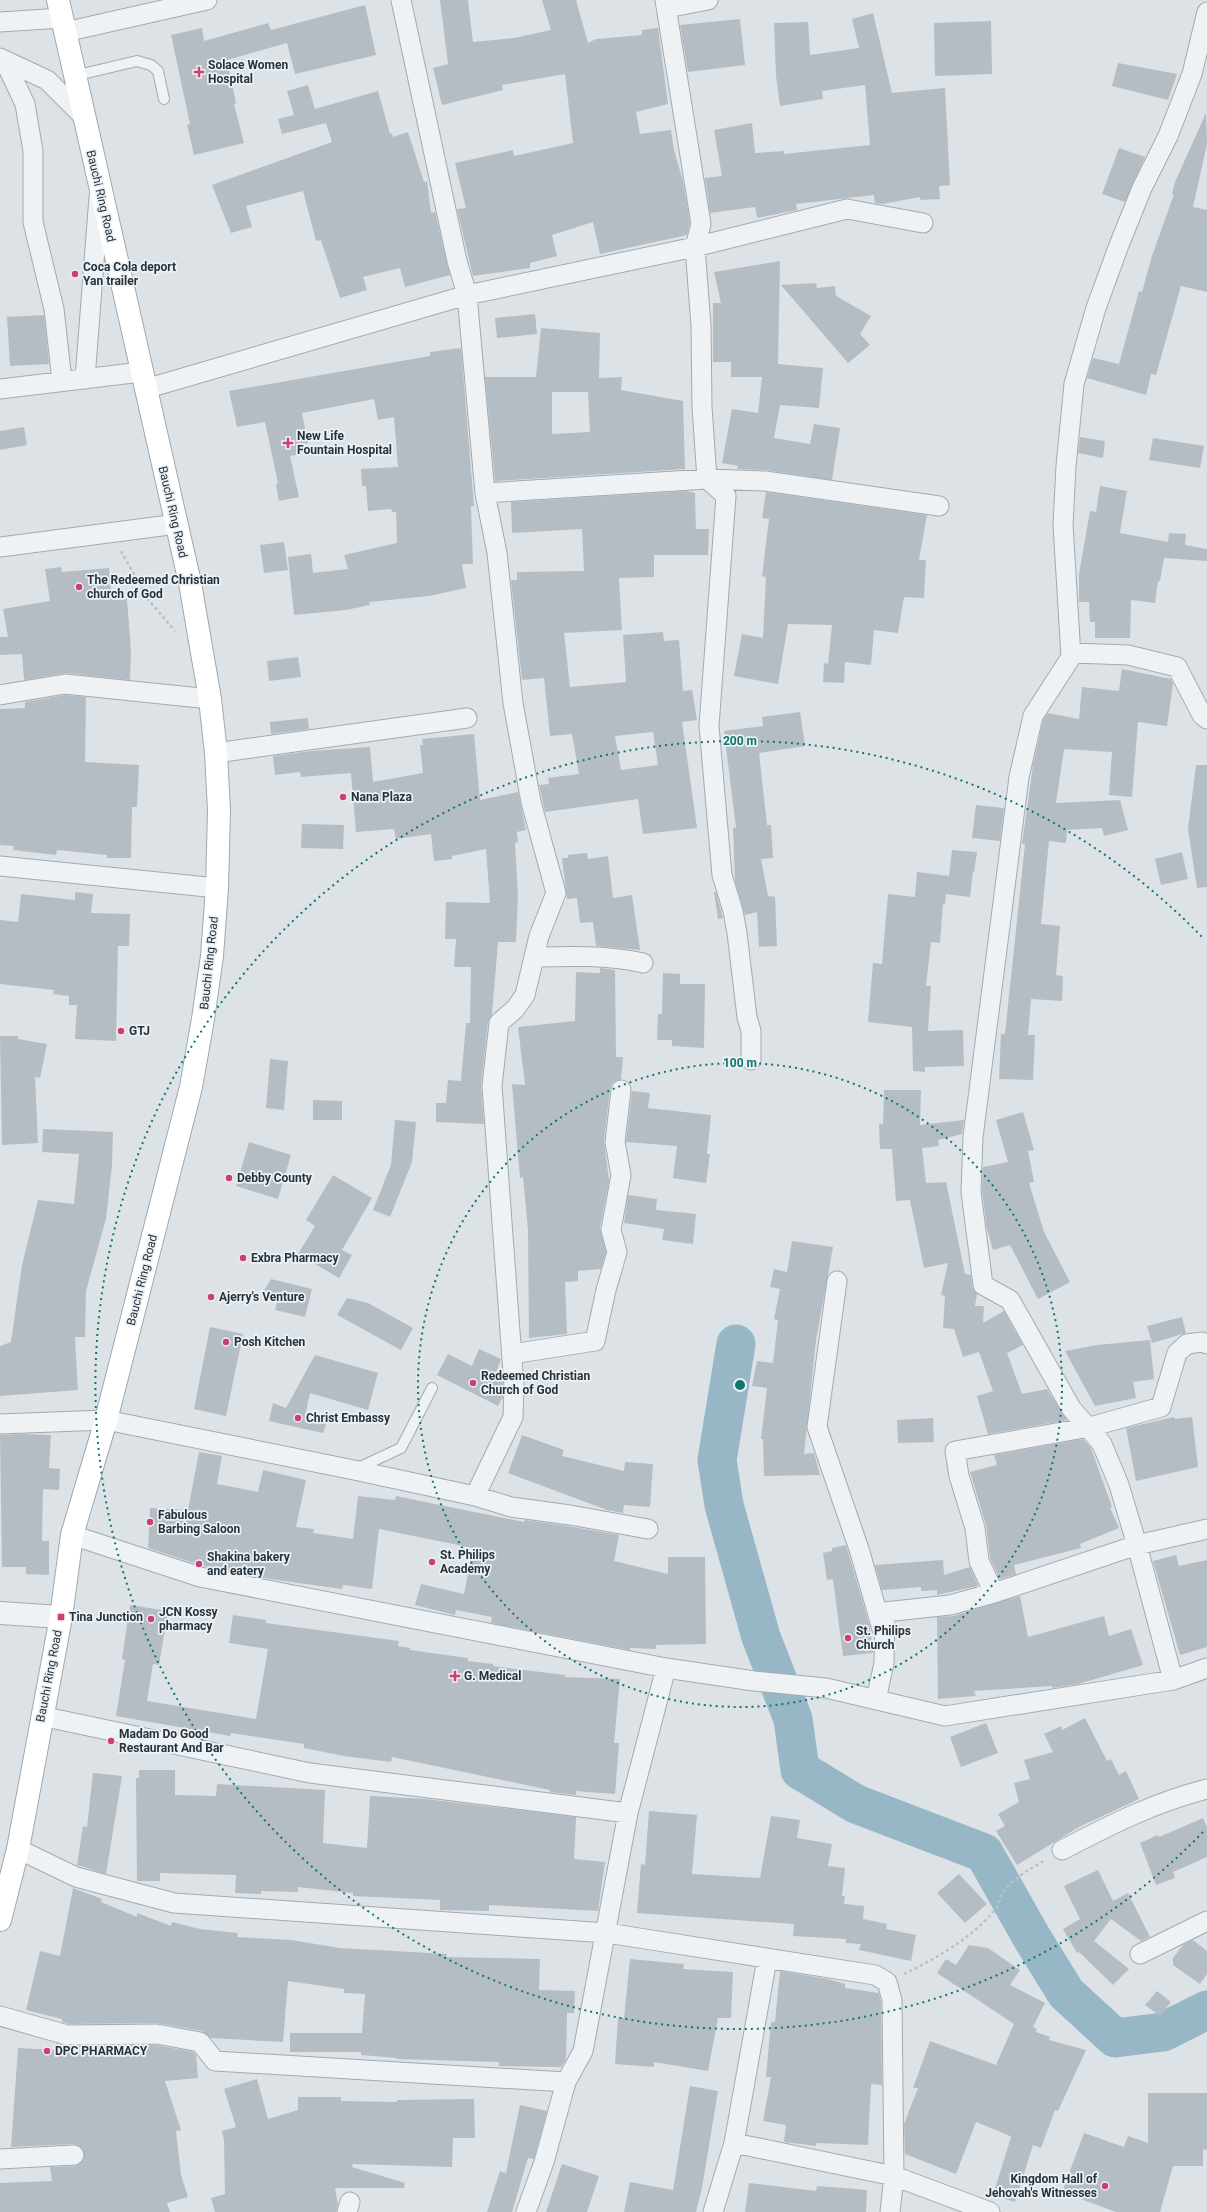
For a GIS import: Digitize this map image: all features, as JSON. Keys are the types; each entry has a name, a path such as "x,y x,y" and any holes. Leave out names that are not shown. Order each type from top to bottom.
{"main road":[{"name":"Bauchi Ring Road","path":"0,1920 18,1849 41,1716 61,1617 72,1535 106,1420 191,1087 212,956 219,810 216,753 210,698 190,583 142,380 62,17"}],"street":[{"path":"0,22 62,17 207,0"},
{"path":"401,0 457,261 467,295 485,493 497,553 513,703 531,802 556,893 539,936 525,995 515,1009 499,1023 492,1086 512,1354 514,1386 513,1417 475,1496"},
{"path":"708,0 666,4 701,224 695,246 701,326 702,407 707,479 726,496 709,726 722,875 733,911 737,933 747,1017 751,1031 751,1060"},
{"path":"1071,657 1063,525 1066,466 1074,384 1096,308 1119,245 1142,188 1168,136 1192,74 1207,12"},
{"path":"0,59 47,80 84,117"},
{"path":"0,59 8,68 25,104 33,151 33,222 54,309 62,381"},
{"path":"85,379 100,190"},
{"path":"0,389 85,379 142,380 467,295 695,246 847,209 922,223"},
{"path":"485,493 707,479 765,481 939,506"},
{"path":"0,547 177,524"},
{"path":"1172,1680 1137,1545 1119,1485 1102,1444 1090,1428 1071,1408 1010,1300 983,1285 971,1192 973,1137 1019,777 1033,716 1071,657 1072,653 1128,655 1178,667 1202,715 1207,719"},
{"path":"0,695 65,684 210,698"},
{"path":"216,753 467,718"},
{"path":"0,866 216,888"},
{"path":"534,957 588,956 626,959 643,963"},
{"path":"512,1354 595,1341 606,1290 617,1252 611,1230 621,1175 615,1142 621,1090"},
{"path":"837,1281 816,1426 859,1548 884,1634"},
{"path":"994,1593 979,1561 975,1528 959,1476 955,1451 1090,1428 1160,1407 1177,1353 1187,1344 1202,1342 1207,1344"},
{"path":"0,1424 106,1420 475,1496 511,1508 570,1514 648,1529"},
{"path":"876,1700 884,1663 885,1612 950,1605 994,1593 1137,1545 1207,1529"},
{"path":"72,1535 200,1576 666,1668 754,1681 826,1688 945,1716 1172,1680 1207,1668"},
{"path":"0,1613 61,1617"},
{"path":"526,2212 544,2162 566,2082 583,2051 607,1933 628,1813 666,1668"},
{"path":"41,1716 310,1773 628,1813"},
{"path":"1062,1850 1126,1816 1179,1796 1207,1789"},
{"path":"18,1849 76,1877 174,1903 607,1933 875,1975 887,1982 892,2000 894,2176 890,2212"},
{"path":"1140,1954 1207,1921"},
{"path":"713,2212 734,2143 767,1959"},
{"path":"0,2016 66,2035 157,2034 200,2042 215,2061 566,2082"},
{"path":"734,2143 894,2176 990,2212"},
{"path":"0,2159 74,2155"}],"lane":[{"path":"74,76 137,61 151,65 158,70 164,98"},
{"path":"354,1470 401,1448 432,1388"}],"path":[{"path":"117,546 147,598 176,632"},
{"path":"887,1982 921,1966 968,1935 995,1910 1005,1889 1026,1872 1062,1850"}],"building":[{"path":"440,0 468,0 473,42 514,38 551,30 542,0 576,0 588,43 596,39 642,35 642,30 658,28 668,104 636,112 640,134 671,130 674,150 683,181 690,223 687,235 600,254 593,222 552,235 557,256 530,263 530,268 473,276 457,209 466,208 455,163 513,150 514,156 573,143 565,74 502,85 503,90 442,105 433,68 448,64"},
{"path":"365,5 376,55 295,74 287,43 227,60 236,103 234,104 244,143 194,155 187,125 190,124 171,35 202,28 204,41 268,23 271,30"},
{"path":"873,13 892,93 945,88 950,185 939,186 940,199 920,200 920,197 883,204 875,203 874,195 796,204 797,210 757,218 755,207 710,213 705,178 722,176 714,130 752,123 755,153 784,151 784,154 870,145 865,85 822,91 823,99 780,106 776,76 774,23 808,22 810,55 859,48 852,19"},
{"path":"740,19 745,65 688,72 680,25"},
{"path":"991,21 992,74 935,76 934,23"},
{"path":"1118,63 1177,74 1168,100 1112,86"},
{"path":"308,85 315,109 378,91 390,134 392,133 393,137 408,132 424,182 427,181 431,213 435,212 450,275 405,287 400,268 363,277 367,290 340,298 321,240 316,241 303,191 246,206 252,227 231,233 212,185 332,142 326,123 282,134 278,119 294,115 287,91"},
{"path":"1206,113 1207,144 1193,207 1207,210 1207,292 1181,286 1156,375 1151,374 1146,395 1087,378 1093,358 1119,364 1139,291 1142,292 1151,259 1174,194 1172,194 1175,182"},
{"path":"1119,148 1145,157 1125,202 1102,194"},
{"path":"780,261 778,364 823,368 819,408 780,405 774,438 810,444 814,424 840,428 832,480 766,470 737,469 738,466 722,463 732,409 758,413 762,377 731,377 731,362 713,362 713,303 721,303 714,272"},
{"path":"816,283 817,288 835,286 836,296 871,316 860,334 870,345 848,363 781,285"},
{"path":"535,314 537,334 497,338 495,318"},
{"path":"44,315 49,364 10,366 7,317"},
{"path":"541,328 600,333 599,378 622,377 621,390 683,401 685,469 495,481 485,377 536,377","holes":["552,392 588,392 590,432 552,434"]},
{"path":"461,348 474,506 471,506 473,564 462,564 466,588 429,596 369,602 370,605 346,610 294,615 288,557 311,554 313,573 348,569 344,555 397,543 396,512 392,512 391,509 368,511 366,486 362,486 361,469 398,467 394,417 378,420 374,399 302,413 308,443 300,445 301,454 290,456 299,497 279,501 276,484 278,483 265,422 237,427 229,391 430,356 430,352"},
{"path":"24,427 27,445 0,450 0,431"},
{"path":"1080,437 1105,441 1103,458 1078,453"},
{"path":"1153,438 1204,446 1200,468 1149,460"},
{"path":"1100,486 1127,491 1120,533 1168,542 1169,533 1186,534 1185,545 1207,549 1207,561 1164,558 1160,581 1158,581 1155,603 1131,600 1130,638 1095,638 1095,622 1090,622 1089,602 1079,602 1079,574 1090,511 1096,512"},
{"path":"686,491 695,493 696,529 709,529 708,555 654,555 654,577 619,578 622,630 564,633 570,687 626,682 623,635 663,632 664,641 679,640 683,691 692,690 697,720 682,722 697,828 643,834 638,799 545,812 539,785 549,784 548,778 579,774 572,734 550,736 544,678 522,680 511,580 517,580 517,572 584,571 582,529 512,533 511,502","holes":["653,732 658,765 621,770 615,736"]},
{"path":"766,492 927,515 919,560 926,560 924,598 904,597 898,633 874,630 871,665 845,662 844,683 823,682 824,663 828,664 832,625 788,624 778,684 734,676 742,634 763,638 766,577 762,576 769,519 762,518"},
{"path":"284,542 288,570 264,573 260,545"},
{"path":"61,567 62,572 109,568 112,600 127,599 131,651 130,680 66,673 24,680 22,654 0,655 0,637 8,637 3,609 50,601 45,569"},
{"path":"298,657 301,677 269,681 267,661"},
{"path":"1122,669 1171,679 1173,684 1167,726 1138,722 1132,797 1109,795 1112,752 1064,749 1056,803 1120,800 1128,830 1104,836 1102,828 1067,830 1066,843 1049,841 1041,924 1060,926 1056,975 1063,976 1062,1001 1031,999 1028,1035 1035,1035 1033,1080 999,1079 1001,1034 1005,1034 1025,844 1022,844 1033,765 1043,720 1048,713 1079,719 1082,687 1119,691"},
{"path":"65,695 86,697 85,762 139,765 137,807 132,807 131,858 107,858 107,855 57,850 56,855 13,850 14,846 0,845 0,709 25,708 25,702"},
{"path":"800,712 805,746 759,753 767,825 771,825 773,858 761,859 768,896 775,897 777,946 759,947 757,912 745,915 735,881 733,828 736,828 724,731 763,726 762,717"},
{"path":"308,718 309,729 271,734 270,722"},
{"path":"474,734 480,800 518,792 526,830 517,832 518,842 515,843 518,895 516,942 498,942 492,1014 488,1022 481,1085 484,1124 436,1122 436,1103 446,1103 448,1080 461,1081 466,1023 470,1023 471,967 454,967 456,939 445,939 446,902 490,903 486,849 452,856 452,859 434,861 431,834 396,839 394,829 356,832 351,773 301,777 300,772 275,775 273,756 311,751 370,747 373,782 423,773 420,745 423,745 422,739"},
{"path":"1196,765 1207,765 1207,887 1197,888 1188,829"},
{"path":"976,805 1004,808 1000,841 972,838"},
{"path":"302,824 344,825 343,849 301,848"},
{"path":"952,850 977,852 970,897 946,894 945,904 943,904 940,943 931,942 926,986 931,986 928,1031 963,1030 964,1066 925,1067 925,1072 913,1071 912,1027 868,1022 873,963 882,964 888,894 915,897 917,872 949,876"},
{"path":"1182,852 1188,879 1161,885 1155,859"},
{"path":"587,853 588,859 608,856 613,898 632,895 640,950 596,946 593,922 580,923 577,898 567,899 562,858 568,858 568,855"},
{"path":"75,892 93,894 91,913 130,914 129,946 118,946 116,1041 75,1039 77,1005 69,1005 69,996 53,994 54,990 0,984 0,920 18,922 21,894 75,900"},
{"path":"714,892 716,892 723,918 718,919"},
{"path":"600,968 615,970 616,1057 623,1057 621,1079 612,1083 610,1089 604,1141 609,1181 600,1228 606,1252 601,1269 578,1271 578,1281 565,1282 567,1334 529,1338 528,1230 523,1177 520,1178 512,1084 525,1085 518,1027 575,1021 576,972 600,973"},
{"path":"663,973 680,974 680,984 705,984 704,1048 672,1046 672,1040 657,1040 658,1014 662,1014"},
{"path":"0,1036 18,1036 18,1039 47,1044 40,1078 35,1077 38,1143 2,1145"},
{"path":"270,1059 288,1061 284,1110 266,1108"},
{"path":"884,1090 921,1090 920,1125 964,1120 962,1134 938,1140 939,1146 922,1148 926,1183 946,1182 965,1274 971,1275 972,1287 977,1294 975,1306 984,1306 983,1323 1004,1311 1023,1345 1007,1353 1022,1394 1047,1389 1067,1420 988,1434 977,1396 993,1391 979,1352 963,1357 954,1329 943,1328 945,1296 941,1295 948,1263 924,1268 910,1200 896,1201 892,1149 880,1149 879,1124 883,1124"},
{"path":"632,1091 650,1093 648,1108 711,1115 707,1154 710,1154 706,1183 673,1178 677,1146 626,1142"},
{"path":"313,1100 342,1101 342,1120 313,1120"},
{"path":"1023,1112 1034,1150 1028,1151 1034,1182 1029,1183 1044,1232 1070,1282 1038,1299 1010,1245 993,1250 987,1229 982,1191 983,1167 1008,1162 996,1120"},
{"path":"395,1120 416,1122 412,1162 390,1217 373,1210 391,1165"},
{"path":"43,1129 113,1132 112,1165 106,1219 86,1291 85,1337 75,1337 78,1390 0,1396 0,1346 11,1342 22,1265 38,1200 74,1204 79,1154 42,1152"},
{"path":"249,1142 291,1155 278,1199 236,1186"},
{"path":"333,1175 372,1198 342,1250 352,1255 339,1278 298,1254 315,1226 306,1220"},
{"path":"628,1195 657,1199 656,1210 696,1214 693,1244 662,1240 664,1229 624,1223"},
{"path":"792,1241 833,1247 816,1340 804,1454 814,1453 820,1475 764,1476 763,1439 761,1439 767,1388 752,1386 757,1361 773,1363 778,1320 774,1319 780,1289 770,1287 774,1269 787,1272"},
{"path":"271,1279 312,1289 305,1317 275,1310 278,1298 262,1294"},
{"path":"347,1298 368,1303 413,1328 401,1350 337,1315"},
{"path":"1182,1317 1186,1333 1152,1343 1147,1326"},
{"path":"210,1327 243,1334 226,1416 194,1409"},
{"path":"1150,1340 1154,1379 1133,1382 1136,1398 1095,1406 1065,1351 1097,1345"},
{"path":"479,1349 501,1359 494,1378 503,1382 503,1397 498,1406 437,1375 448,1354 472,1366"},
{"path":"315,1355 378,1373 368,1410 310,1393 305,1416 326,1424 323,1433 269,1421 273,1403 286,1408"},
{"path":"1174,1417 1175,1419 1192,1417 1198,1467 1136,1481 1126,1428"},
{"path":"933,1418 934,1442 898,1443 897,1420"},
{"path":"0,1435 51,1435 49,1468 60,1469 59,1490 43,1489 42,1541 49,1541 49,1575 26,1574 26,1567 2,1567"},
{"path":"522,1435 564,1450 562,1456 624,1471 625,1462 653,1464 650,1507 624,1505 623,1513 607,1510 508,1473"},
{"path":"1083,1439 1091,1448 1112,1507 1110,1508 1119,1528 1080,1544 1081,1548 1014,1565 1016,1574 1000,1579 990,1558 986,1525 970,1472 997,1465 994,1455"},
{"path":"199,1452 222,1456 217,1484 258,1492 263,1470 306,1480 296,1527 314,1529 313,1533 353,1539 358,1496 395,1500 396,1496 524,1522 525,1520 619,1535 614,1561 668,1574 668,1557 705,1557 706,1644 656,1645 656,1649 630,1648 630,1650 491,1623 492,1617 456,1610 455,1615 415,1605 421,1584 464,1594 473,1548 379,1529 372,1589 343,1585 342,1589 270,1579 203,1566 148,1548 150,1508 188,1510"},
{"path":"846,1545 870,1627 873,1653 843,1656 833,1579 827,1580 823,1553 832,1551 832,1548"},
{"path":"1176,1555 1179,1566 1207,1560 1207,1647 1180,1655 1153,1561"},
{"path":"943,1560 944,1575 970,1567 978,1586 937,1595 937,1590 921,1591 921,1587 882,1590 875,1565"},
{"path":"1020,1596 1028,1637 1104,1616 1109,1636 1131,1629 1143,1665 1078,1684 1052,1688 1052,1686 974,1691 976,1696 938,1699 937,1617 953,1616"},
{"path":"130,1605 168,1611 159,1665 153,1664 147,1701 256,1719 268,1649 229,1643 233,1615 266,1620 266,1623 399,1641 398,1646 410,1648 410,1650 468,1658 468,1661 493,1664 493,1666 565,1675 565,1677 620,1679 614,1743 619,1743 615,1794 576,1791 576,1795 550,1792 550,1790 392,1757 391,1762 344,1756 304,1748 304,1744 231,1733 230,1736 116,1716 125,1660 122,1659"},
{"path":"1085,1718 1107,1761 1111,1759 1119,1775 1126,1771 1139,1799 1079,1827 1017,1865 996,1831 1005,1826 998,1814 1019,1802 1014,1783 1030,1779 1024,1760 1053,1752 1044,1734 1061,1726 1062,1730"},
{"path":"986,1723 998,1753 961,1767 950,1737"},
{"path":"139,1770 175,1770 175,1795 216,1796 217,1784 325,1790 323,1843 367,1848 370,1796 426,1799 576,1817 574,1859 605,1862 598,1911 489,1905 489,1911 440,1910 440,1900 353,1896 353,1893 298,1887 298,1892 261,1891 261,1894 235,1893 236,1875 160,1873 160,1881 137,1881 136,1778 139,1778"},
{"path":"93,1773 122,1776 106,1874 77,1865 83,1826 87,1827"},
{"path":"649,1811 697,1815 692,1874 760,1878 771,1816 800,1820 797,1838 832,1844 828,1866 845,1868 842,1896 845,1896 844,1904 864,1906 863,1919 887,1924 886,1929 916,1935 911,1961 859,1950 861,1944 846,1943 846,1939 793,1936 794,1924 637,1913 641,1864 645,1865"},
{"path":"1203,1818 1207,1827 1207,1857 1173,1872 1175,1878 1156,1885 1140,1843 1158,1835 1159,1837"},
{"path":"1098,1870 1113,1901 1128,1893 1150,1937 1141,1941 1111,1919 1094,1941 1129,1969 1113,1985 1079,1952 1077,1953 1063,1929 1080,1919 1064,1886"},
{"path":"959,1874 987,1904 965,1923 937,1893"},
{"path":"73,1888 102,1899 101,1902 137,1917 137,1913 171,1926 172,1922 200,1929 238,1933 237,1937 291,1940 340,1948 447,1954 446,1957 540,1959 539,1990 575,1991 574,2013 567,2013 566,2060 561,2067 499,2066 499,2062 397,2059 361,2055 361,2052 290,2052 290,2033 362,2033 365,1994 344,1993 344,1989 288,1981 283,2042 211,2038 202,2031 157,2023 68,2024 62,2022 62,2019 26,2010 40,1951 60,1956"},
{"path":"1193,1940 1207,1951 1207,1974 1200,1984 1173,1965 1173,1958 1183,1945"},
{"path":"969,1945 988,1948 1020,1970 1010,1985 1045,2003 1033,2027 1037,2029 1036,2032 1050,2037 1049,2040 1086,2050 1058,2111 1055,2110 1041,2148 1033,2145 1015,2202 993,2195 1011,2137 1008,2135 976,2122 956,2174 905,2154 904,2124 918,2088 913,2088 930,2041 996,2065 1014,2024 937,1973 946,1959 956,1965"},
{"path":"630,1959 684,1964 683,1969 733,1972 731,2018 718,2018 708,2071 654,2062 654,2067 615,2064 618,2018 624,2018"},
{"path":"780,1971 828,1979 845,1984 845,1988 879,1993 881,2002 882,2085 871,2084 868,2145 816,2143 816,2146 784,2142 786,2125 763,2121 771,2077 766,2077 771,2022 775,2022"},
{"path":"1157,1991 1171,2002 1160,2016 1145,2005"},
{"path":"56,2043 67,2046 156,2045 194,2052 196,2055 198,2078 165,2081 181,2130 176,2131 181,2175 188,2197 167,2203 170,2212 0,2212 0,2183 52,2181 50,2167 75,2166 84,2160 83,2149 74,2144 11,2147 18,2048 54,2050"},
{"path":"257,2079 268,2119 298,2110 298,2097 341,2097 341,2101 397,2102 397,2100 474,2099 475,2138 453,2138 452,2167 353,2164 352,2167 405,2183 404,2188 335,2188 338,2204 336,2212 215,2212 211,2198 225,2194 224,2141 222,2131 236,2127 224,2089"},
{"path":"690,2086 718,2091 702,2188 696,2212 624,2212 630,2182 673,2190"},
{"path":"1148,2093 1207,2093 1207,2150 1203,2149 1203,2166 1173,2166 1160,2212 1116,2212 1062,2192 1084,2133 1124,2147 1128,2136 1148,2143"},
{"path":"520,2105 547,2111 534,2159 528,2158 512,2212 487,2212 500,2171 506,2173"},
{"path":"562,2164 599,2176 587,2212 546,2212"},
{"path":"749,2183 816,2191 817,2186 867,2190 866,2212 745,2212"}],"waterway":[{"path":"736,1344 717,1460 724,1505 761,1637 793,1719 800,1770 856,1804 984,1853 1032,1938 1066,1993 1115,2038 1163,2032 1207,2010"}],"place":[{"name":"Solace Women Hospital","path":"199,72"},
{"name":"Coca Cola deport Yan trailer","path":"75,274"},
{"name":"New Life Fountain Hospital","path":"288,443"},
{"name":"The Redeemed Christian church of God","path":"79,587"},
{"name":"Nana Plaza","path":"343,797"},
{"name":"GTJ","path":"121,1031"},
{"name":"Debby County","path":"229,1178"},
{"name":"Exbra Pharmacy","path":"243,1258"},
{"name":"Ajerry's Venture","path":"211,1297"},
{"name":"Posh Kitchen","path":"226,1342"},
{"name":"Redeemed Christian Church of God","path":"473,1383"},
{"name":"Christ Embassy","path":"298,1418"},
{"name":"Fabulous Barbing Saloon","path":"150,1522"},
{"name":"St. Philips Academy","path":"432,1562"},
{"name":"Shakina bakery and eatery","path":"199,1564"},
{"name":"Tina Junction","path":"61,1617"},
{"name":"JCN Kossy pharmacy","path":"151,1619"},
{"name":"St. Philips Church","path":"848,1638"},
{"name":"G. Medical","path":"455,1676"},
{"name":"Madam Do Good Restaurant And Bar","path":"111,1741"},
{"name":"DPC PHARMACY","path":"47,2051"},
{"name":"Kingdom Hall of Jehovah's Witnesses","path":"1105,2186"}]}
